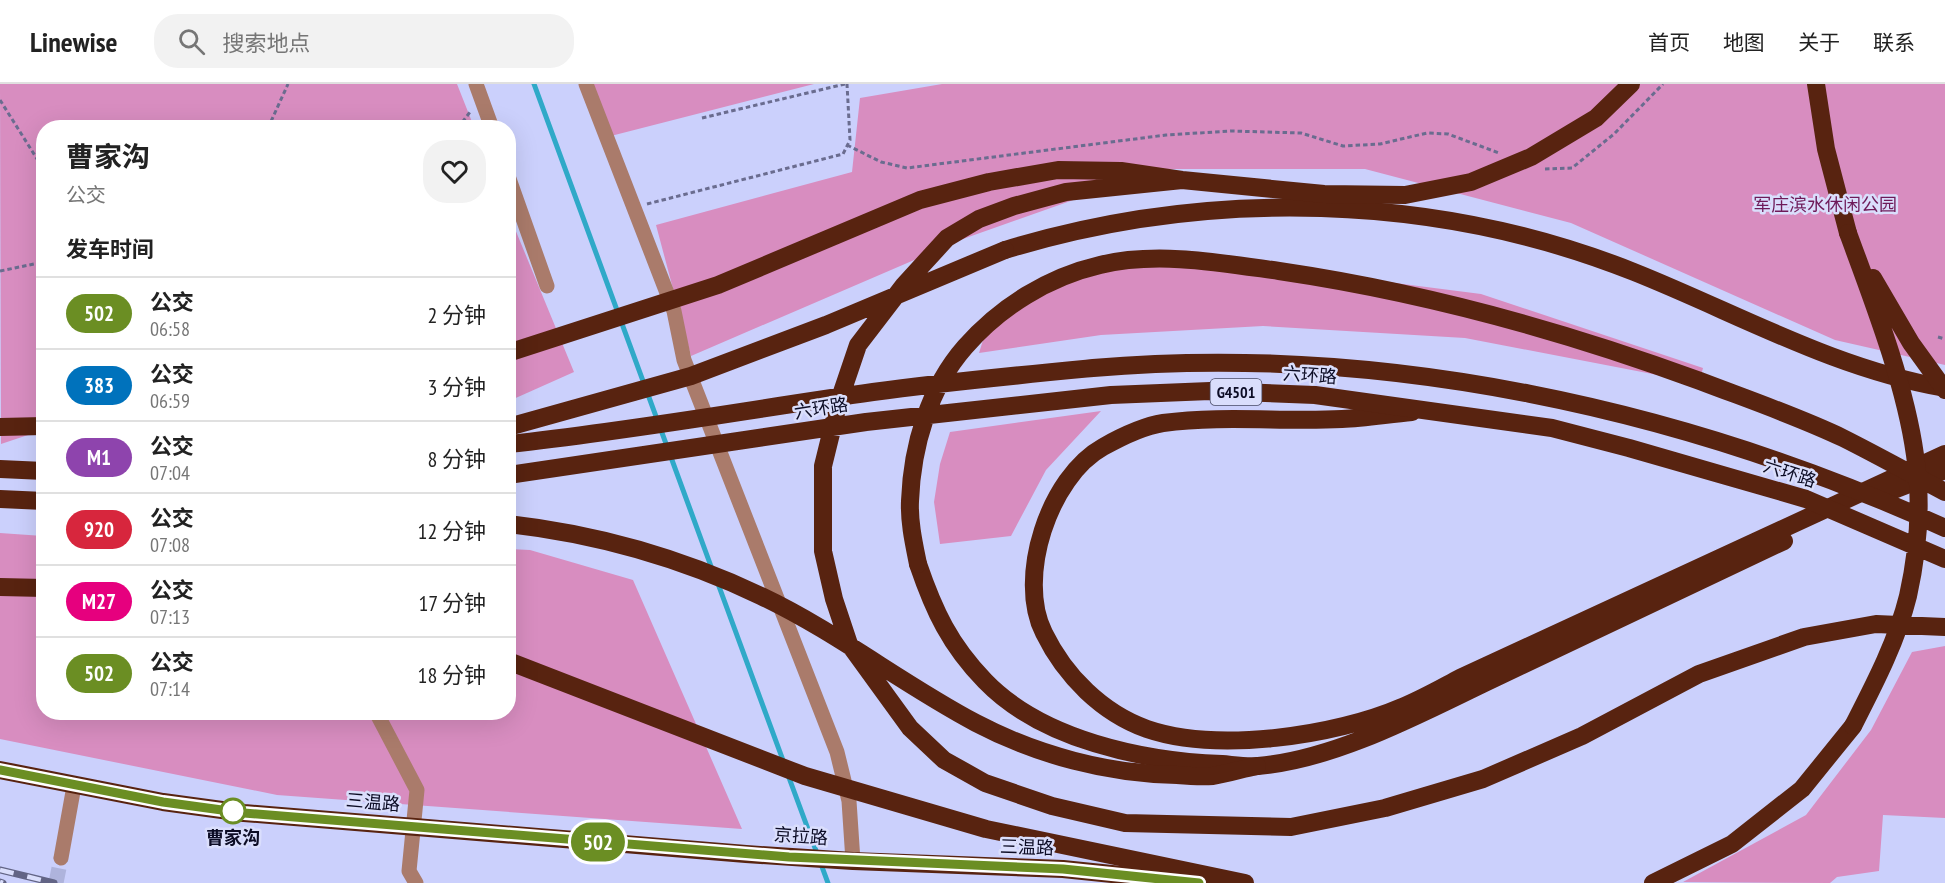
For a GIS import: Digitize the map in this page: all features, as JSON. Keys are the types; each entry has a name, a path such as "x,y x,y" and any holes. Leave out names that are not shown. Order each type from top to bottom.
{"highway":[{"path":"516,350 718,285 920,200 989,182 1058,170 1121,171 1182,180 1324,194 1405,195 1471,182 1531,157 1596,118 1631,84"},
{"path":"1653,883 1732,844 1802,789 1853,726 1879,675 1907,597 1918,530 1916,455 1896,378 1848,232 1826,149 1816,84"},
{"path":"1182,180 1066,192 1014,206 979,219 947,238 904,285 858,345 839,401 823,466 823,552 834,599 849,644 910,728 944,760 985,783 1052,806 1125,823 1291,827 1385,808 1483,778 1582,736 1699,674 1804,637 1876,624 1945,627"},
{"path":"516,425 691,376 816,329 1005,250 1053,236 1098,226 1186,214 1270,207 1391,211 1516,234 1631,271 1776,335 1855,366 1945,389"},
{"path":"1848,232 1911,343 1945,389"},
{"path":"1257,766 1186,763 1146,757 1106,747 1064,731 1021,709 986,682 958,650 933,611 918,564 910,501 916,453 931,401 952,363 981,329 1014,301 1055,281 1099,265 1123,261 1148,259 1195,262 1338,280 1524,323 1646,362 1734,394 1841,437 1945,492"},
{"name":"六环路","path":"516,443 876,392 1096,368 1213,364 1320,366 1449,381 1580,404 1658,422 1764,455 1838,482 1945,528"},
{"name":"六环路","path":"516,474 686,451 866,422 1112,395 1210,392 1315,395 1552,428 1806,499 1945,559"},
{"path":"1425,410 1344,419 1161,423 1101,448 1064,485 1050,507 1040,534 1035,603 1042,631 1078,683 1107,710 1148,729 1186,736 1334,738 1408,721 1891,490 1945,470"},
{"path":"0,427 36,426"},
{"path":"516,525 620,543 698,568 762,596 876,660 934,699 978,724 1034,749 1100,768 1149,775 1211,776 1257,766 1334,738 1945,454"},
{"path":"8,470 36,471"},
{"path":"7,500 36,502"},
{"path":"0,587 36,588"},
{"path":"516,664 805,776 986,829 1245,883"},
{"name":"三温路","path":"0,770 74,786 244,813 746,854"},
{"name":"京拉路","path":"746,854 853,861"},
{"name":"三温路","path":"853,861 1063,869 1199,883"}],"street":[{"path":"476,84 489,120"},
{"path":"586,84 674,311 684,360 837,752 849,801 853,861"},
{"path":"516,199 547,286"},
{"path":"380,720 417,790 409,870 416,883"},
{"path":"61,858 74,786"}],"path":[{"path":"272,120 288,84"},
{"path":"634,208 682,193 843,154 850,140 846,84 702,118"},
{"path":"1536,166 1547,170 1572,168 1614,134 1663,84"},
{"path":"0,100 36,157"},
{"path":"847,145 881,162 907,168 1166,135 1231,131 1301,133 1343,146 1380,144 1427,134 1448,134 1503,154"},
{"path":"0,271 36,264"},
{"path":"1938,337 1945,339"}],"green space":[{"path":"0,84 457,84 471,120 36,120 36,432 1,444"},
{"path":"582,84 814,84 603,138"},
{"name":"军庄滨水休闲公园","path":"942,84 1945,84 1945,365 1835,340 1571,223 1365,169 1161,169 963,239 691,356 656,225 852,172 860,98"},
{"path":"516,231 574,372 516,398"},
{"path":"1169,254 1481,294 1703,368 1699,383 1465,338 1263,326 1101,335 979,353 984,337 1026,292"},
{"path":"1101,411 1046,470 1011,536 940,544 934,502 940,464 950,432"},
{"path":"0,533 36,536 36,720 516,720 516,549 530,550 633,580 742,829 277,795 0,739"},
{"path":"1945,646 1945,818 1883,815 1879,871 1837,877 1830,883 1683,882 1806,815 1871,730 1912,652"}],"waterway":[{"path":"534,84 712,569"},
{"path":"717,581 784,763"},
{"path":"788,775 828,883"}],"tunnel":[{"path":"56,883 61,858"}],"railway":[{"path":"0,870 54,883"}],"bus line":[{"name":"502","path":"0,770 163,802 244,813 789,857 1063,869 1199,883"}],"place":[{"name":"曹家沟","path":"233,811"}]}
